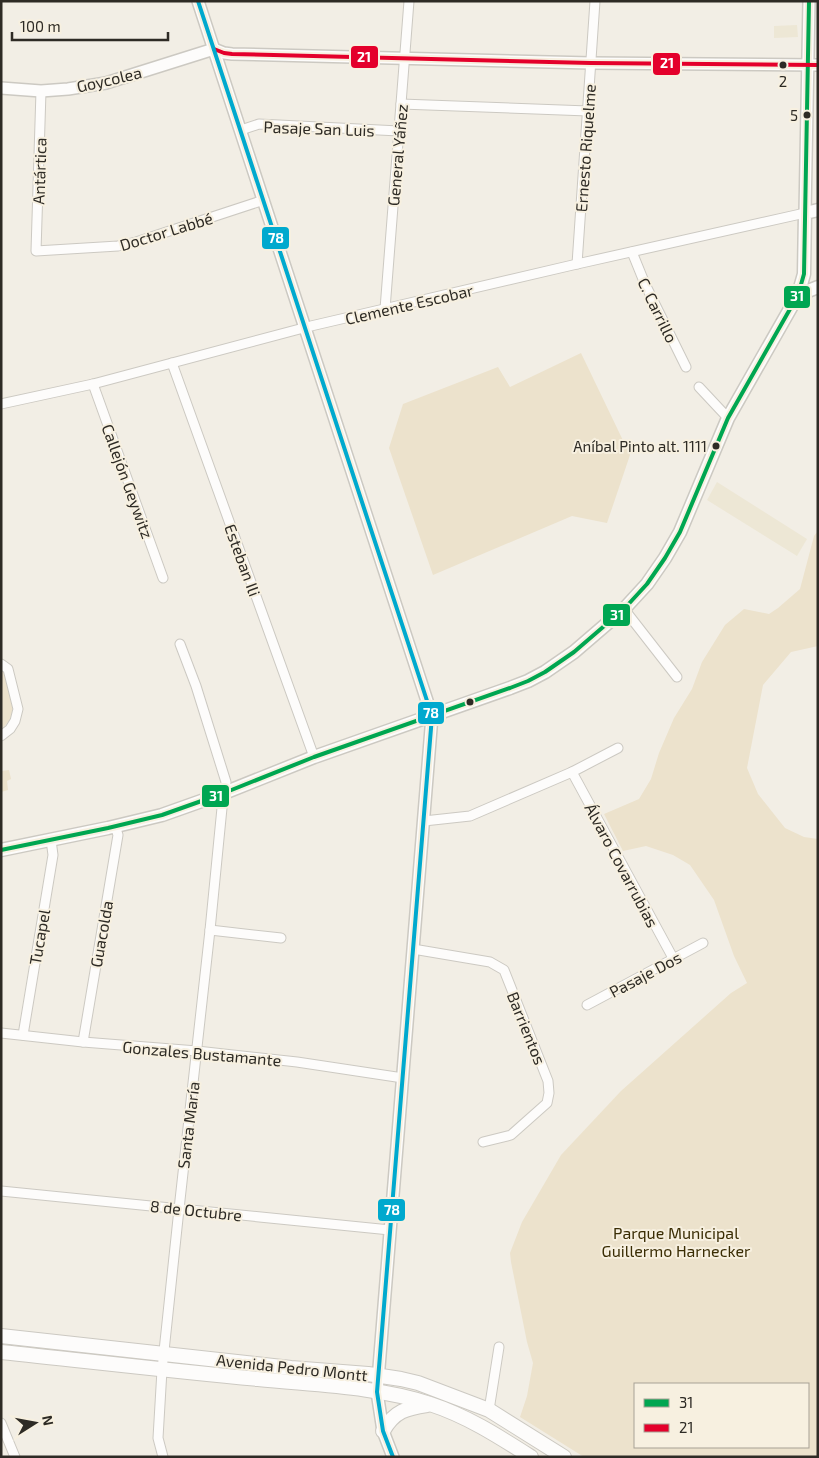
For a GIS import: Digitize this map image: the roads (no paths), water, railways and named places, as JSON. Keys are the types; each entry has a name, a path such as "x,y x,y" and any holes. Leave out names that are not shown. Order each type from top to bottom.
{"main road":[{"name":"Clemente Escobar","path":"805,213 818,210"},
{"path":"1,851 162,815 224,793 314,756 519,685 545,672 574,652 624,609 652,577 680,532 728,418 798,295 804,274 805,213"},
{"path":"798,295 818,288"},
{"name":"Avenida Pedro Montt","path":"1,1336 291,1368 379,1375 418,1383 489,1410 564,1457"},
{"name":"Avenida Pedro Montt","path":"1,1352 400,1396 430,1404 461,1416 484,1427 531,1457"},
{"path":"383,1431 392,1418 400,1412 413,1406 430,1404"}],"street":[{"path":"198,1 432,716 377,1392 383,1431 393,1457"},
{"name":"General Yáñez","path":"385,309 409,1"},
{"name":"Ernesto Riquelme","path":"577,264 595,1"},
{"path":"805,213 813,65 809,1"},
{"path":"214,49 232,54 405,59 813,65"},
{"name":"Goycolea","path":"1,88 41,90 106,82 214,49"},
{"name":"Antártica","path":"36,251 41,90"},
{"path":"401,104 588,112"},
{"name":"Pasaje San Luis","path":"241,130 259,124 399,131"},
{"name":"Doctor Labbé","path":"36,251 118,246 136,242 264,200"},
{"name":"Clemente Escobar","path":"1,404 93,384 305,328 805,213"},
{"name":"C. Carrillo","path":"632,252 645,284 686,367"},
{"name":"Esteban Ili","path":"172,363 314,756"},
{"name":"Callejón Geywitz","path":"93,384 163,578"},
{"path":"699,387 728,418"},
{"path":"624,609 677,677"},
{"path":"180,644 196,686 226,782 224,793"},
{"path":"1,664 8,670 18,709 10,729 1,736"},
{"path":"424,821 470,816 572,772 618,748"},
{"name":"Álvaro Covarrubias","path":"572,772 673,958"},
{"name":"Santa María","path":"164,1457 158,1438 162,1370 224,793"},
{"name":"Guacolda","path":"83,1042 118,835 115,826"},
{"name":"Tucapel","path":"23,1034 53,855 51,840"},
{"path":"210,930 281,938"},
{"name":"Pasaje Dos","path":"587,1004 702,943"},
{"name":"Barrientos","path":"413,949 490,962 504,970 548,1081 550,1093 547,1103 511,1135 483,1142"},
{"name":"Gonzales Bustamante","path":"1,1033 297,1062 403,1078"},
{"name":"8 de Octubre","path":"1,1191 390,1230"},
{"path":"489,1410 499,1347"},
{"path":"1,1423 15,1457"}],"place":[{"name":"2","path":"783,65"},
{"name":"5","path":"807,115"},
{"name":"Aníbal Pinto alt. 1111","path":"716,446"}],"park label":[{"name":"Parque Municipal Guillermo Harnecker","path":"676,1241"}]}
